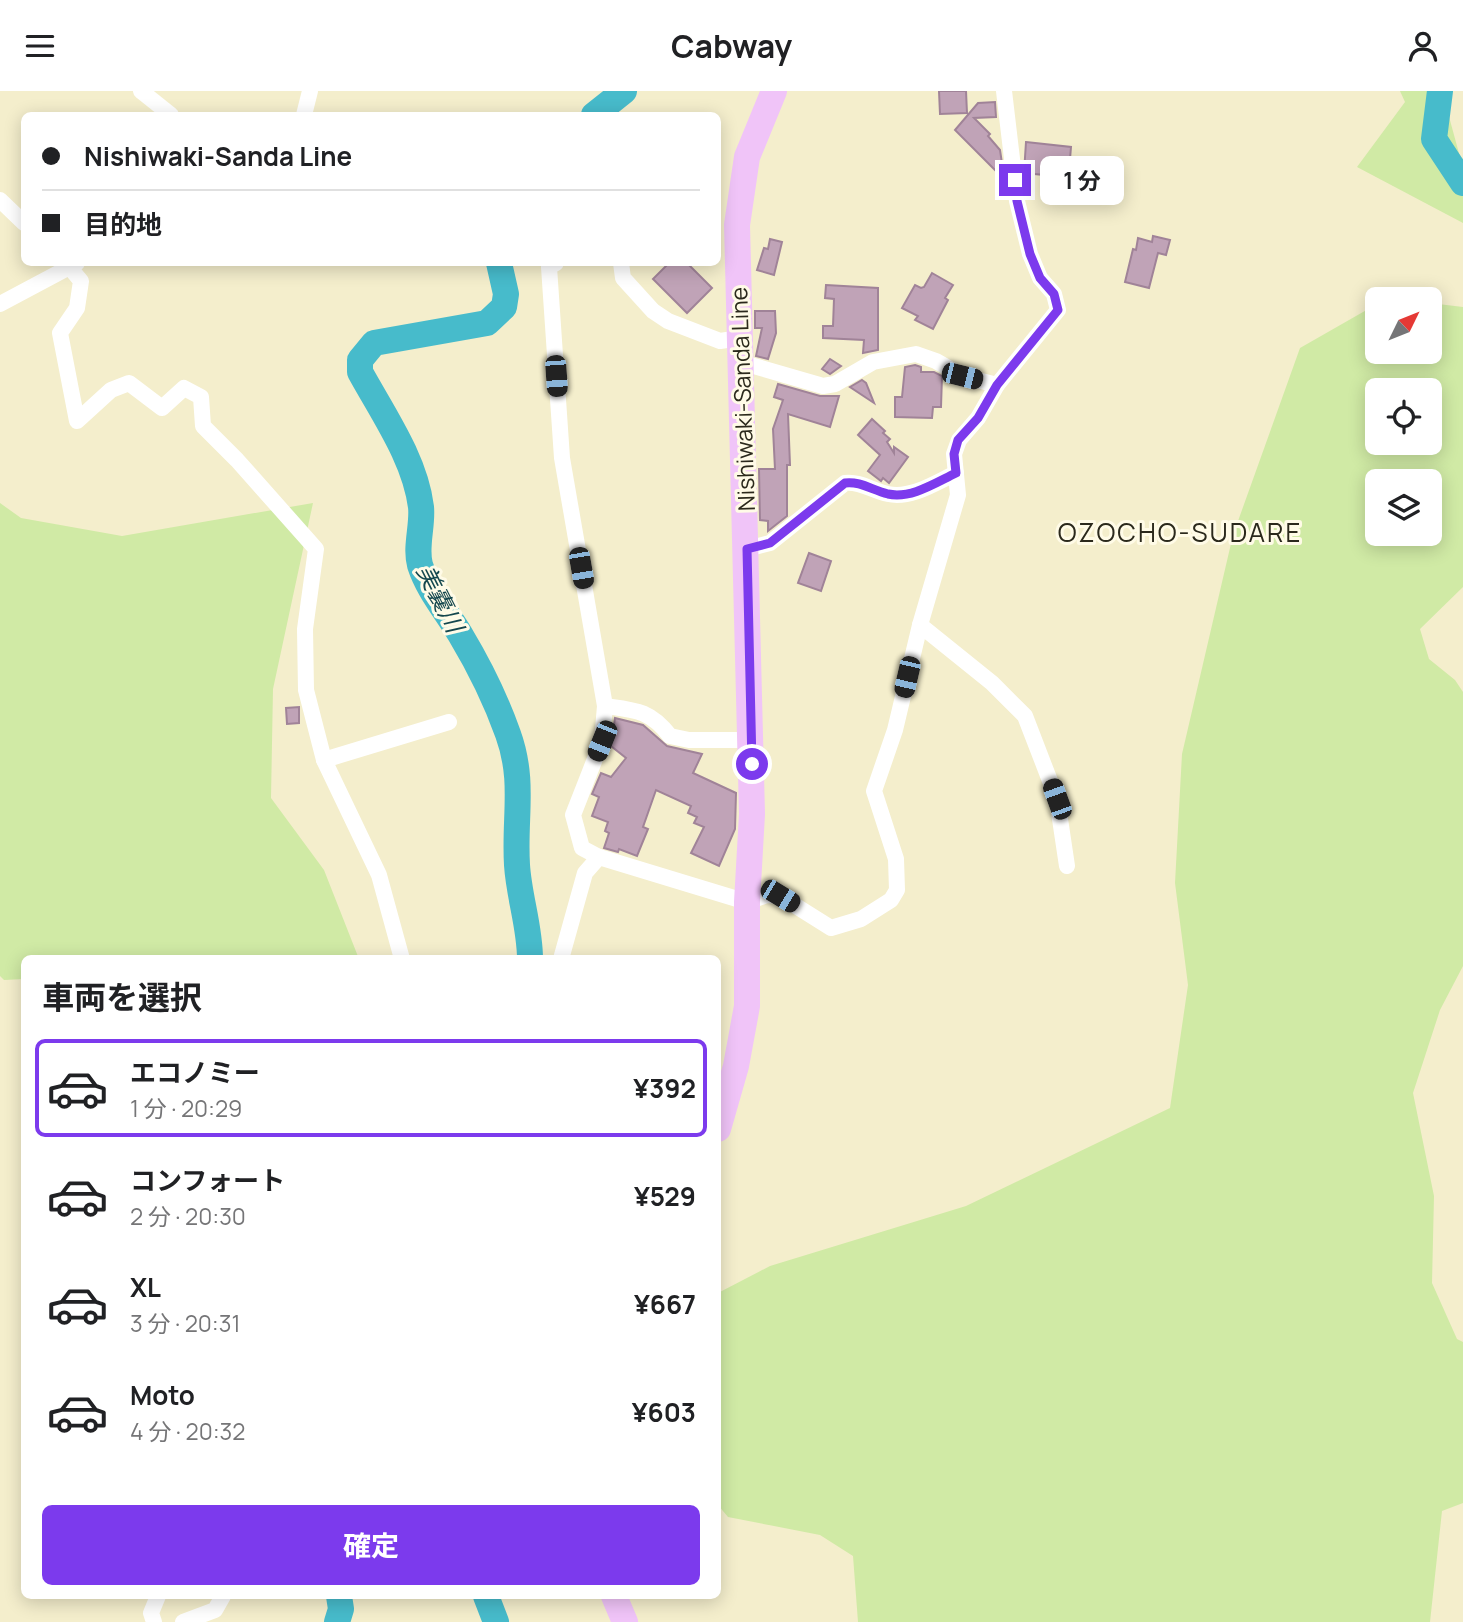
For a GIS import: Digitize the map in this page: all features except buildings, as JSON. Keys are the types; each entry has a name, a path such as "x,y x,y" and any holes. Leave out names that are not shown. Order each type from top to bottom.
{"main road":[{"name":"Nishiwaki-Sanda Line","path":"721,1118 736,1066 747,1006 747,902 752,814 747,549 737,278 739,201 754,135 774,91"},
{"path":"615,1599 625,1622"}],"street":[{"path":"141,91 167,112"},
{"path":"305,112 310,91"},
{"path":"551,266 562,458 605,706 602,741 573,815 582,848 599,857 747,902 767,895 780,896 831,928 861,919 891,900 897,890 896,859 874,791 895,730 920,625 958,495 954,454 958,440 978,418 997,385 1058,310 1054,294 1040,278 1030,254 1017,201 1004,91"},
{"path":"0,200 21,220"},
{"path":"0,304 67,266"},
{"path":"72,266 81,281 77,308 60,333 76,421 111,390 129,383 162,408 184,388 201,397 203,426 316,549 305,629 306,690 324,760 379,874 401,955"},
{"path":"621,266 623,278 653,311 668,321 823,386 835,384 873,362 916,354 936,361 962,376 997,385"},
{"path":"747,549 770,543 845,483 854,482 890,495 913,493 956,473"},
{"path":"920,625 992,683 1025,716 1057,799 1067,866"},
{"path":"605,706 642,711 662,726 670,736 689,740 751,740"},
{"path":"324,760 449,722"},
{"path":"562,955 585,873 599,857"},
{"path":"154,1622 151,1613 157,1599"},
{"path":"183,1622 215,1610 221,1599"}],"green space":[{"path":"1400,91 1442,91 1460,157 1463,159 1463,223 1357,167 1405,102"},
{"path":"1442,304 1463,307 1463,587 1420,629 1429,659 1455,680 1463,692 1463,966 1440,1010 1413,1093 1434,1196 1432,1283 1457,1339 1463,1342 1463,1503 1442,1511 1430,1622 858,1622 853,1556 820,1535 728,1517 721,1509 721,1291 770,1266 966,1206 1170,1108 1188,985 1175,883 1182,754 1233,535 1300,348 1365,311 1365,364 1442,364"},
{"path":"0,503 21,518 122,536 313,503 273,689 271,798 324,870 357,955 21,955 21,979 4,980 0,976"}],"waterway":[{"name":"美嚢川","path":"598,112 624,91"},
{"path":"1440,91 1434,139 1463,183"},
{"name":"美嚢川","path":"500,266 506,294 504,307 487,323 374,343 360,360 360,372 397,437 418,489 421,507 418,551 423,574 480,670 498,708 513,751 518,783 517,865 530,955"},
{"name":"美嚢川","path":"337,1622 341,1609 339,1599"},
{"path":"487,1599 496,1622"}],"district":[{"name":"OZOCHO-SUDARE","path":"1180,532"}],"route":[{"path":"752,764 747,549 770,543 845,483 854,482 890,495 913,493 956,473 954,454 958,440 978,418 997,385 1058,310 1054,294 1040,278 1030,254 1017,201 1015,180"}]}
